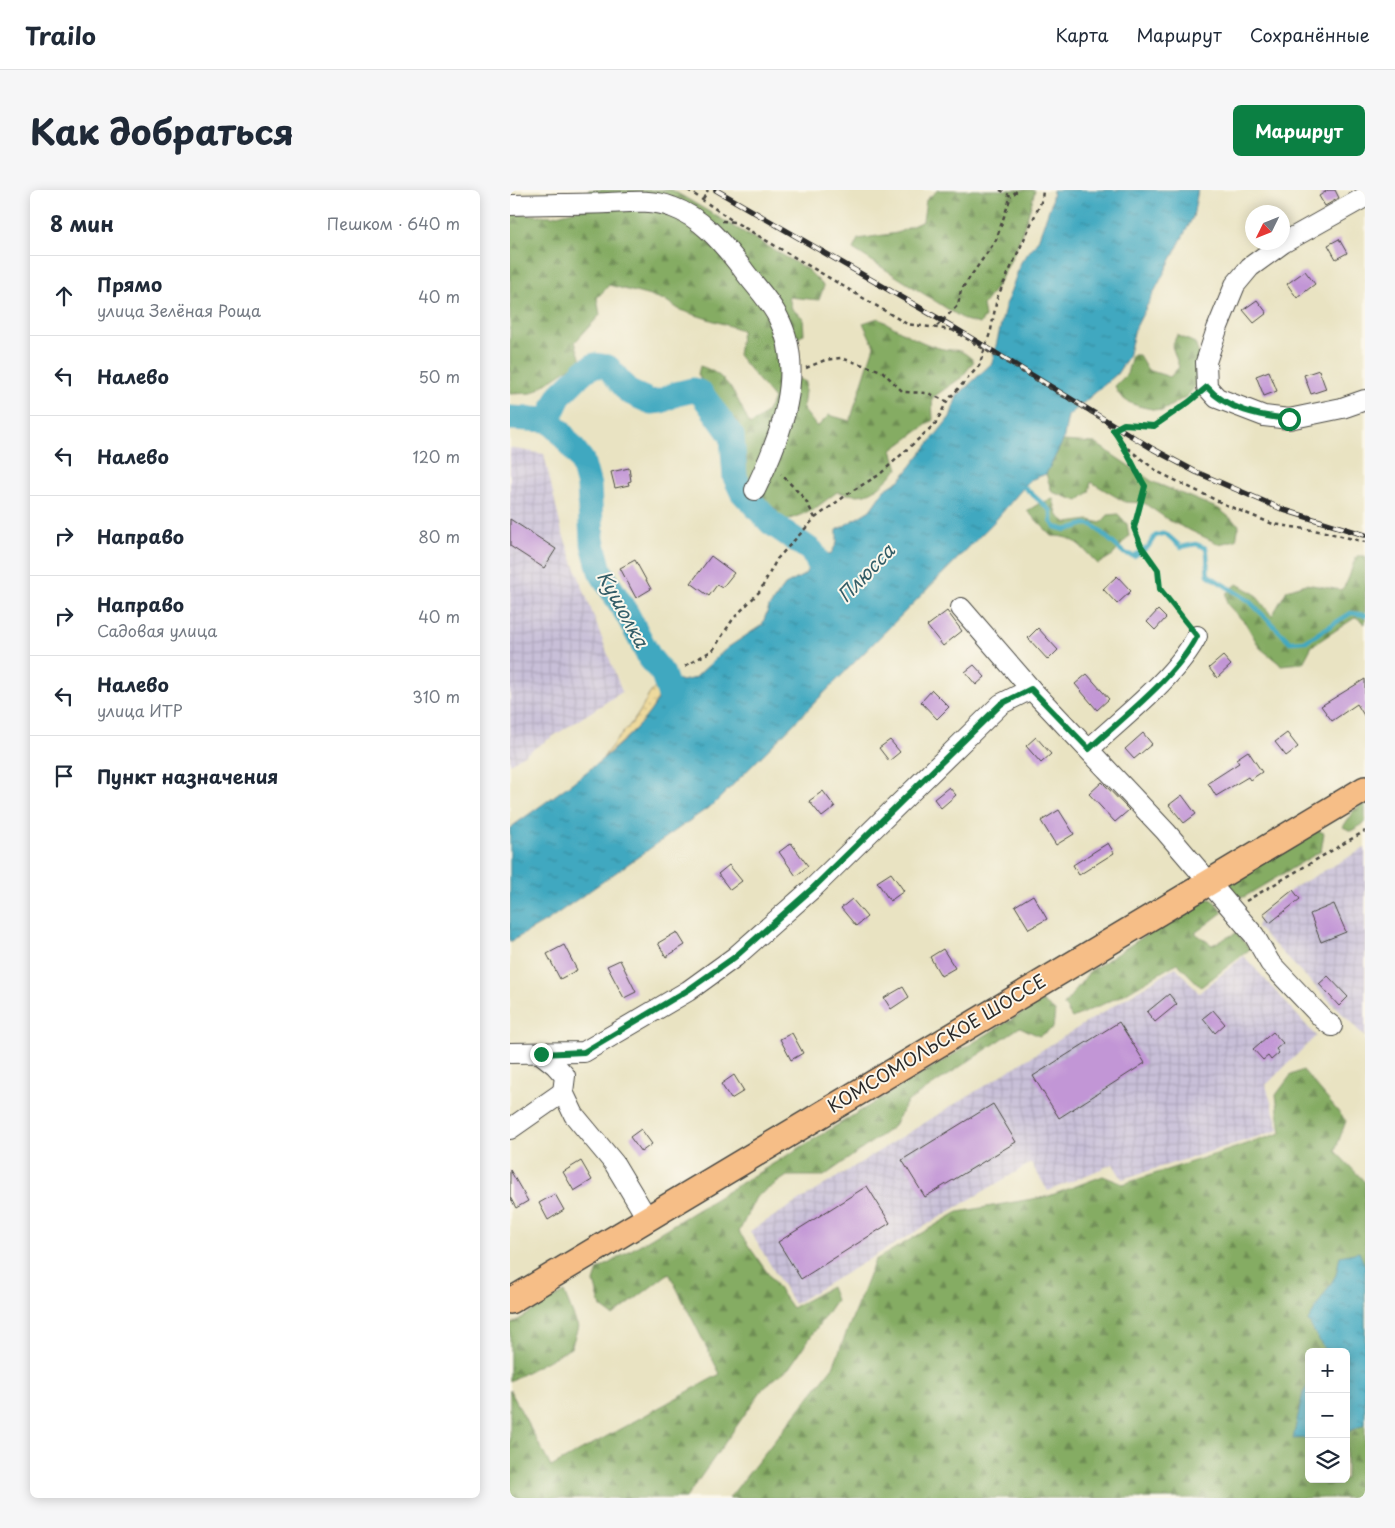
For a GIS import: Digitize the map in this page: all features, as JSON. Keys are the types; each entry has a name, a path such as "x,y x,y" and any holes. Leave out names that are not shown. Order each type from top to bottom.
{"main road":[{"name":"КОМСОМОЛЬСКОЕ ШОССЕ","path":"510,1301 1365,790"}],"street":[{"path":"1365,197 1283,243 1250,267 1235,284 1206,362 1207,387 1218,398 1233,406 1264,416 1289,419 1342,408 1365,400"},
{"path":"510,205 646,201 672,207 697,219 722,242 778,316 790,354 791,375 781,430 755,490"},
{"path":"961,608 1031,689 1089,749 1209,882 1254,935 1270,963 1332,1026"},
{"path":"1089,749 1188,653 1197,636"},
{"path":"510,1129 564,1084 572,1062 584,1052 688,990 735,957 813,888 1001,704 1031,689"},
{"path":"510,1053 584,1052"},
{"path":"541,1054 555,1065 564,1084 574,1115 614,1163 646,1218"}],"path":[{"path":"688,190 735,222 907,324 937,326 952,330 1101,420 1113,430 1126,447 1158,472 1226,505 1273,524 1325,532 1365,542"},
{"path":"702,199 708,190"},
{"path":"1000,190 1011,196"},
{"path":"937,326 958,305 961,290 996,240 1011,196 1018,190"},
{"path":"685,666 713,650 733,619 760,591 777,559 801,532 815,518 852,491 879,475 936,423 947,401 980,366 991,330 997,298 1042,200 1043,190"},
{"path":"697,219 735,222"},
{"path":"791,375 825,360 842,358 882,371 903,392 928,392 947,401"},
{"path":"1113,430 1124,424 1154,426 1207,387"},
{"path":"1126,447 1131,465 1145,486 1134,528 1141,546 1158,570 1160,589 1197,636"},
{"path":"769,461 805,499 815,518"},
{"path":"1232,909 1365,831"}],"shaded area":[{"path":"510,448 544,454 562,532 622,692 510,764"},
{"path":"1365,848 1365,1037 1257,927 1262,913 1295,887"},
{"path":"1244,956 1316,1036 1266,1085 1279,1130 1122,1179 1113,1164 1048,1191 1031,1163 794,1304 750,1231 1176,967 1199,993"}],"green space":[{"path":"589,190 672,190 808,270 824,286 819,300 789,297 792,309 803,318 804,334 784,349 785,373 806,382 803,409 817,427 829,415 850,421 874,346 863,323 878,318 907,335 939,348 960,351 974,361 962,377 932,398 933,420 892,450 898,469 884,483 872,492 865,494 837,492 813,510 782,522 775,508 758,501 747,480 746,457 738,432 717,407 698,374 700,366 719,375 736,397 750,425 765,414 774,399 738,355 742,330 680,310 665,300 609,285 597,298 600,315 575,342 581,360 532,393 510,394 510,214 553,216 584,208"},
{"path":"938,190 1035,190 1015,251 1001,279 983,305 985,317 980,324 965,320 853,249 858,239 897,233 923,221 926,200"},
{"path":"1177,335 1195,343 1200,358 1200,381 1187,396 1162,411 1141,407 1122,398 1115,386 1127,374 1132,355 1139,355 1148,370 1170,377 1179,367 1172,346"},
{"path":"1063,441 1095,443 1153,482 1219,509 1239,525 1236,540 1219,544 1170,521 1144,503 1125,502 1091,482 1089,492 1078,501 1052,492 1046,474"},
{"path":"1053,499 1058,516 1067,523 1089,520 1101,523 1108,515 1118,514 1127,524 1129,536 1113,555 1098,564 1078,544 1067,538 1052,536 1027,511 1040,503"},
{"path":"1357,556 1365,556 1365,624 1356,617 1312,646 1303,663 1281,665 1260,648 1246,624 1227,604 1226,594 1237,584 1255,594 1272,616 1287,590 1306,584 1341,590 1347,582"},
{"path":"1365,803 1365,823 1351,831 1343,827 1354,810"},
{"path":"1316,830 1324,833 1321,851 1244,897 1235,897 1227,888 1230,881"},
{"path":"1204,898 1213,900 1223,912 1195,933 1212,945 1236,933 1250,949 1201,987 1177,963 1121,996 1072,1018 1064,1005 1090,971"},
{"path":"1042,1001 1055,1011 1053,1028 1039,1036 1020,1027 907,1102 893,1127 824,1176 787,1176 756,1197 739,1232 792,1308 831,1287 836,1300 789,1368 764,1387 686,1498 510,1498 510,1390 551,1467 720,1374 669,1273 613,1316 601,1307 594,1282 598,1270"},
{"path":"1303,1070 1346,1121 1335,1151 1365,1182 1365,1498 729,1498 833,1367 875,1260 958,1212 1049,1196 1103,1176 1123,1184 1281,1133 1276,1095 1291,1075"},
{"path":"564,1292 578,1327 571,1348 510,1381 510,1325"}],"sand":[{"path":"662,682 660,694 648,715 631,734 603,758 637,716 650,694"}],"water":[{"name":"Плюсса","path":"1053,190 1198,190 1193,217 1135,329 1128,357 1117,374 1068,416 1063,441 1046,474 1030,480 994,522 715,803 548,920 510,942 510,828 594,766 635,729 651,710 661,693 663,674 682,681 695,678 727,648 762,625 769,607 785,585 804,575 812,564 812,551 821,550 830,555 837,543 837,530 870,510 884,490 900,480 950,417 957,396 992,363 1005,307 1021,262 1038,240 1051,204"},
{"path":"1359,1252 1365,1266 1365,1424 1350,1431 1350,1348 1324,1348 1308,1321 1336,1275 1340,1256"},
{"path":"1305,1390 1305,1438 1293,1439"}],"building":[{"path":"1328,190 1335,190 1339,198 1325,206 1319,196"},
{"path":"1339,239 1347,253 1336,259 1328,245"},
{"path":"1305,271 1315,284 1297,298 1287,284"},
{"path":"1257,300 1267,313 1254,323 1243,310"},
{"path":"1319,370 1326,389 1311,394 1304,375"},
{"path":"1269,371 1277,391 1264,396 1256,376"},
{"path":"629,468 631,481 628,482 629,485 615,488 611,472"},
{"path":"510,519 556,549 544,568 510,546"},
{"path":"711,556 734,573 722,588 717,585 709,596 691,583"},
{"path":"635,560 651,589 636,598 620,568"},
{"path":"1117,576 1131,591 1117,604 1103,589"},
{"path":"1158,610 1166,618 1155,630 1147,622"},
{"path":"947,611 962,631 943,646 927,626"},
{"path":"1038,628 1058,650 1048,660 1028,638"},
{"path":"1223,656 1231,665 1217,678 1209,668"},
{"path":"974,665 985,677 976,685 965,672"},
{"path":"1087,674 1109,699 1097,710 1075,684"},
{"path":"1365,679 1365,717 1357,704 1332,721 1321,706"},
{"path":"932,690 949,707 937,719 921,702"},
{"path":"1143,733 1152,744 1134,759 1125,749"},
{"path":"1287,733 1298,747 1286,756 1275,742"},
{"path":"1036,737 1051,754 1041,763 1026,746"},
{"path":"890,740 900,752 889,761 879,748"},
{"path":"1248,751 1262,772 1250,780 1248,777 1216,796 1208,783 1239,763 1236,759"},
{"path":"1102,782 1129,810 1115,822 1089,794"},
{"path":"949,787 956,795 941,808 934,799"},
{"path":"823,791 835,807 822,817 809,801"},
{"path":"1182,795 1196,814 1184,823 1169,805"},
{"path":"1059,810 1074,834 1056,845 1041,821"},
{"path":"791,843 808,866 796,876 779,852"},
{"path":"1108,843 1114,853 1079,875 1073,865"},
{"path":"729,865 742,881 730,890 718,874"},
{"path":"891,873 904,891 890,901 877,882"},
{"path":"1293,890 1300,899 1270,923 1263,914"},
{"path":"1033,895 1047,919 1029,929 1015,906"},
{"path":"852,899 867,917 856,926 841,908"},
{"path":"1334,904 1346,932 1321,942 1310,914"},
{"path":"677,932 685,945 666,957 658,943"},
{"path":"564,945 577,970 560,979 547,954"},
{"path":"943,949 955,968 941,976 930,957"},
{"path":"620,960 636,992 624,998 607,966"},
{"path":"1328,976 1348,997 1339,1006 1319,984"},
{"path":"903,987 909,997 891,1009 884,998"},
{"path":"1169,994 1177,1004 1155,1022 1147,1012"},
{"path":"1213,1010 1225,1024 1215,1033 1203,1018"},
{"path":"1119,1022 1145,1063 1059,1118 1033,1076"},
{"path":"1273,1032 1283,1043 1276,1049 1279,1053 1271,1060 1268,1056 1263,1060 1253,1049"},
{"path":"792,1033 803,1053 791,1060 780,1039"},
{"path":"734,1075 744,1091 731,1099 721,1084"},
{"path":"993,1104 1016,1142 925,1197 902,1160"},
{"path":"641,1129 652,1144 641,1152 630,1137"},
{"path":"581,1161 592,1180 574,1191 563,1172"},
{"path":"510,1170 528,1201 516,1208 510,1197"},
{"path":"867,1186 890,1223 801,1279 778,1242"},
{"path":"555,1194 564,1210 548,1220 539,1203"}],"waterway":[{"name":"Кушолка","path":"548,420 560,395 584,371 595,365 608,367 629,392 651,402 661,401 676,394 693,390 701,393 732,436 735,477 742,492 771,523 812,551 828,580"},
{"name":"Кушолка","path":"510,418 548,420 559,430 582,460 589,486 592,540 600,571 627,614 650,658 663,674 673,705"},
{"path":"1024,487 1051,511 1051,521 1055,527 1066,530 1085,524 1093,525 1124,553 1134,556 1148,547 1155,536 1165,533 1181,547 1196,544 1206,548 1208,575 1248,600 1290,642 1306,641 1351,613 1365,615"}],"railway":[{"path":"716,190 953,327 1153,449 1196,472 1284,510 1365,535"}],"route":[{"path":"541,1054 584,1052 688,990 735,957 813,888 1001,704 1018,694 1031,689 1089,749 1188,653 1197,636 1160,589 1158,570 1141,546 1134,528 1145,486 1131,465 1126,447 1113,430 1124,424 1154,426 1207,387 1218,398 1233,406 1264,416 1289,419"}]}
